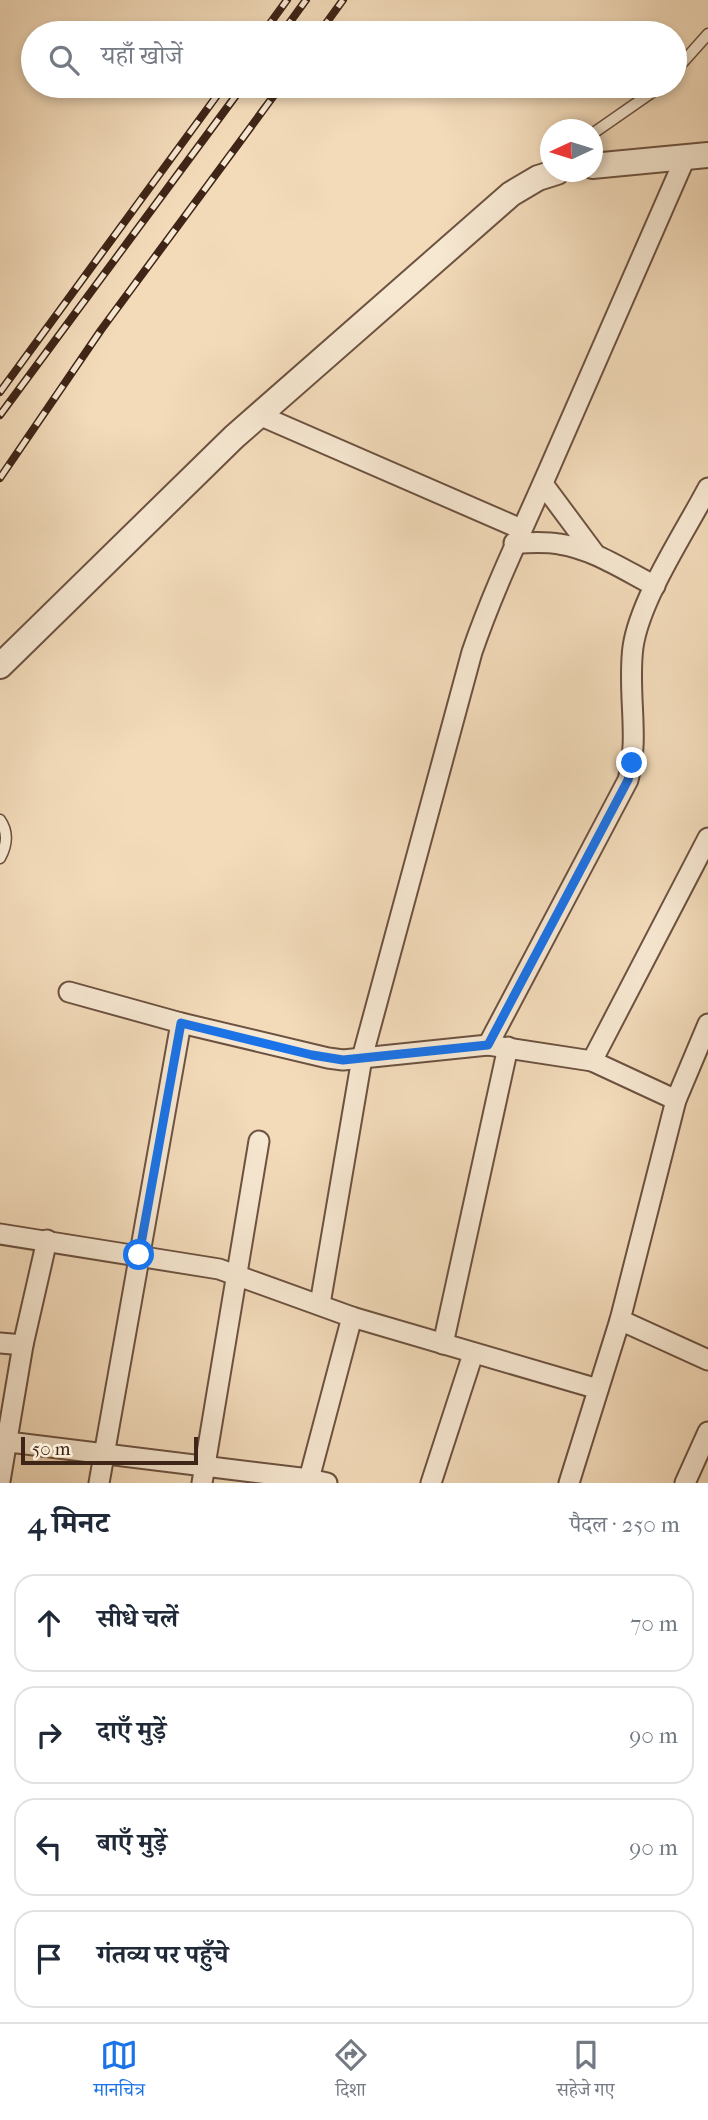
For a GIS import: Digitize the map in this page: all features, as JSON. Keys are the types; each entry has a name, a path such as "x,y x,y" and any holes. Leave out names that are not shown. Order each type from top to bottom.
{"street":[{"path":"603,165 697,155"},
{"path":"320,1304 362,1058 472,652 518,536 697,155"},
{"path":"0,666 234,437 511,194 540,178"},
{"path":"259,415 518,536 595,554 655,586"},
{"path":"543,484 595,554"},
{"path":"443,1344 498,1046 628,780 634,746 631,668 641,618 655,586 708,488"},
{"path":"592,1061 708,838"},
{"path":"69,992 320,1057 343,1060 498,1046 592,1061 676,1100"},
{"path":"99,1483 181,1023"},
{"path":"569,1483 620,1320 676,1100 708,1024"},
{"path":"203,1474 258,1141"},
{"path":"0,1234 219,1269 352,1317 598,1389"},
{"path":"0,1481 3,1441 47,1240"},
{"path":"3,1441 104,1454 203,1474 318,1481 352,1317"},
{"path":"620,1320 708,1360"},
{"path":"0,1343 23,1345"},
{"path":"431,1483 473,1354"},
{"path":"685,1483 708,1432"}],"lane":[{"path":"687,58 708,34"},
{"path":"603,127 644,98"},
{"path":"0,820 7,837 0,858"}],"railway":[{"path":"272,21 287,0"},
{"path":"291,21 306,0"},
{"path":"328,21 343,0"},
{"path":"0,392 215,98"},
{"path":"0,415 234,98"},
{"path":"0,478 101,330 272,98"}],"route":[{"path":"139,1255 181,1023 343,1060 488,1045 628,780 632,763"}]}
